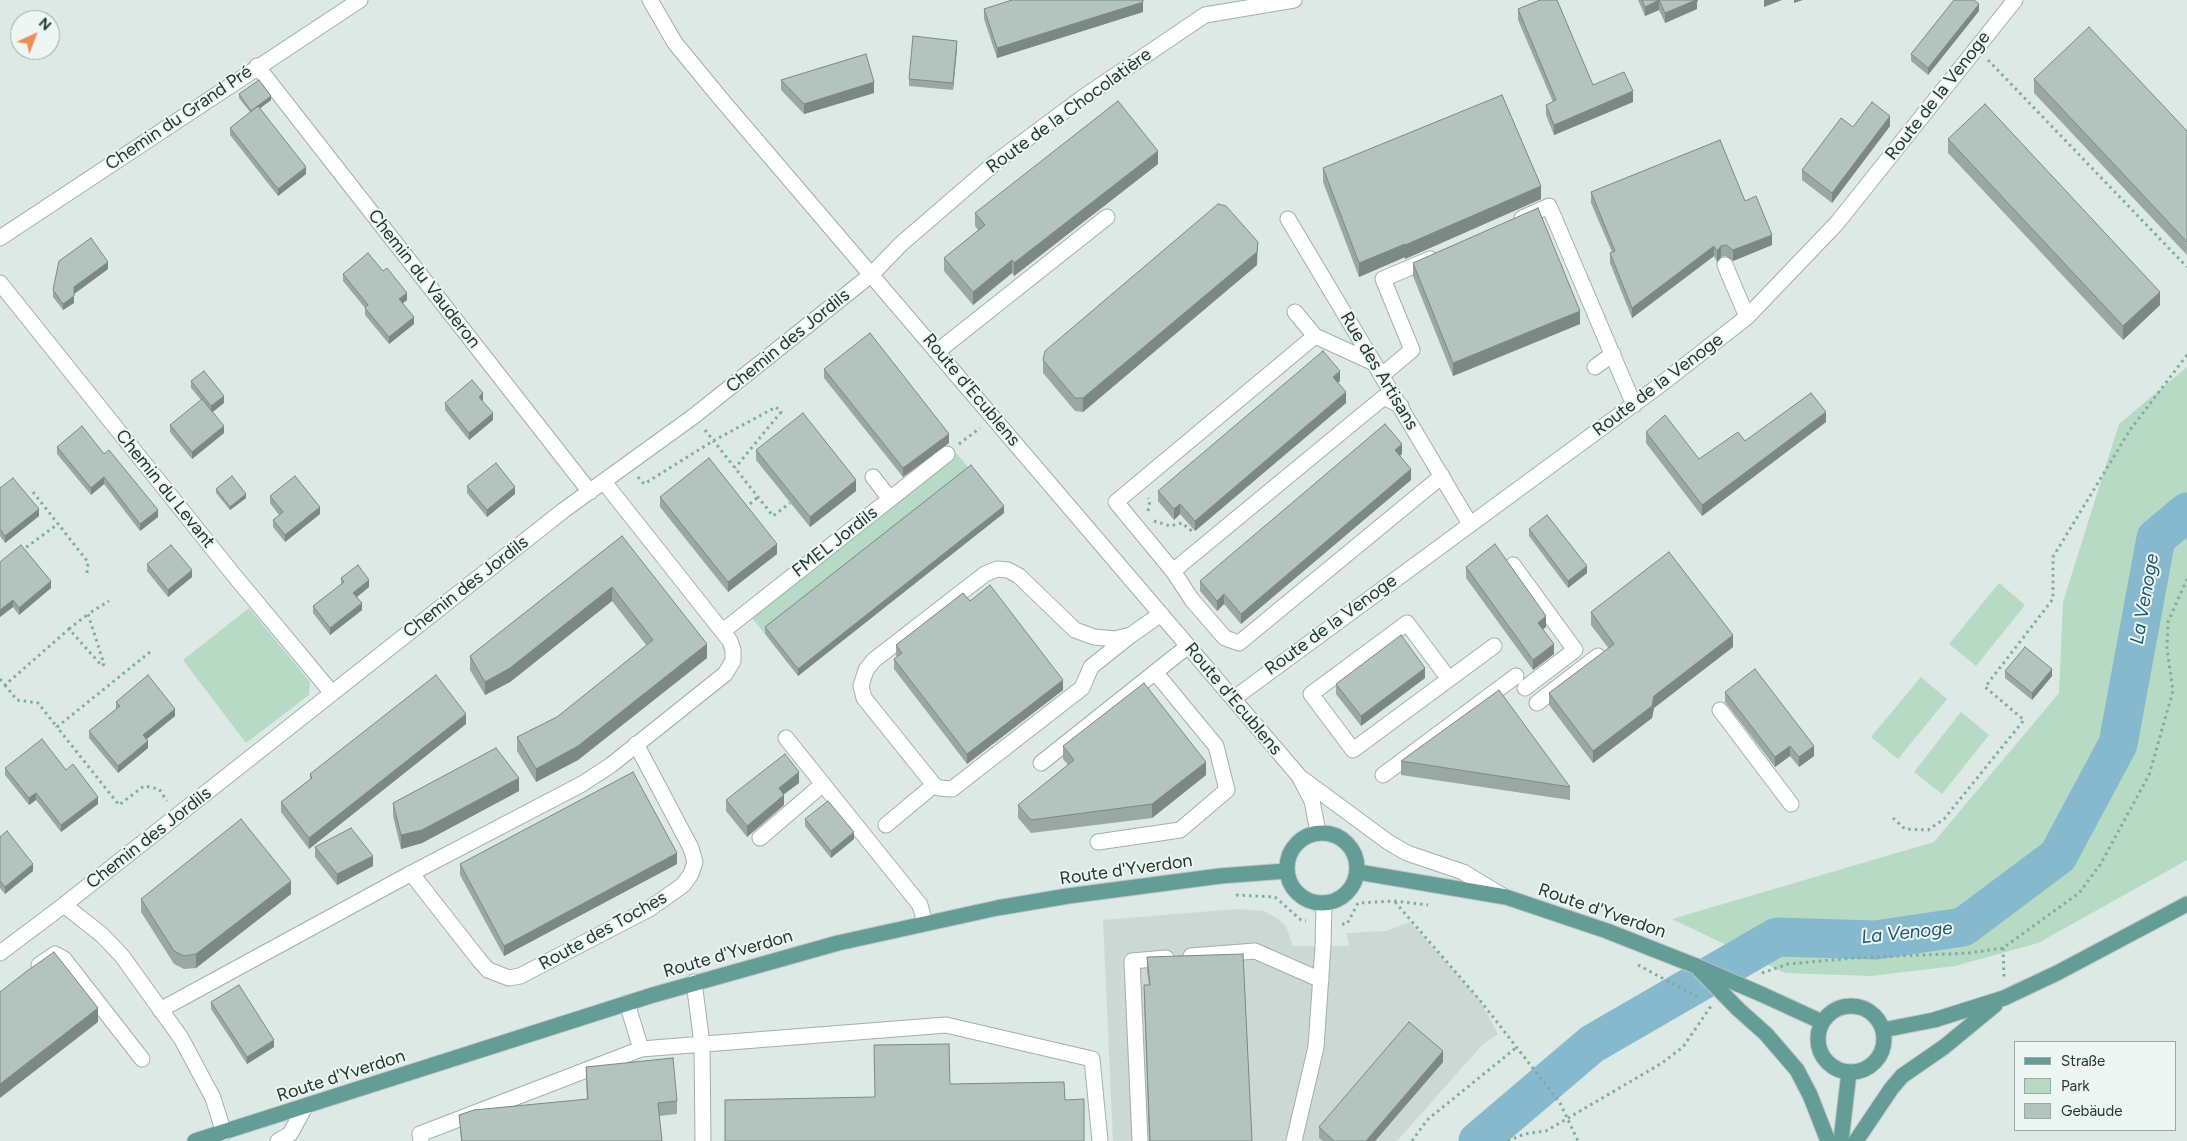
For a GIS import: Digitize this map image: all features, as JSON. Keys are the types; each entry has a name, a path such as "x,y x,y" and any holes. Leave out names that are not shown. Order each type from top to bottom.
{"main road":[{"path":"1318,832 1331,834 1347,843 1357,859 1358,872 1350,890 1334,902 1324,904 1313,902 1299,894 1289,882 1286,871 1287,860 1295,846 1307,836 1318,832"},
{"name":"Route d'Yverdon","path":"195,1141 626,1003 809,950 925,923 1116,888 1286,871"},
{"name":"Route d'Yverdon","path":"1358,872 1506,897 1642,944 1822,1022"},
{"path":"1883,1030 1934,1020 2004,998 2057,973 2187,904"},
{"path":"1696,966 1738,1009 1766,1034 1797,1070 1810,1095 1828,1141"},
{"path":"1856,1141 1890,1089 1902,1076 1944,1046 2004,998"},
{"path":"1858,1006 1876,1017 1883,1030 1883,1047 1879,1057 1863,1070 1849,1072 1833,1067 1820,1052 1817,1042 1822,1022 1828,1014 1837,1008 1858,1006"},
{"path":"1841,1141 1849,1072"}],"street":[{"name":"Chemin du Grand Pré","path":"0,238 257,66 360,0"},
{"name":"Route d'Ecublens","path":"650,0 675,44 1299,776 1312,801 1318,832"},
{"name":"Route de la Chocolatière","path":"872,274 901,244 996,162 1082,98 1205,15 1294,0"},
{"name":"Route de la Venoge","path":"1233,698 1634,405 1747,317 1837,224 2015,0"},
{"name":"Chemin du Vauderon","path":"257,66 590,492"},
{"path":"1505,226 1549,206 1634,405"},
{"path":"938,352 1107,217"},
{"name":"Rue des Artisans","path":"1288,219 1470,524"},
{"path":"1295,312 1315,336 1378,369 1412,350 1383,279 1444,252"},
{"path":"1726,265 1747,317"},
{"name":"Chemin des Jordils","path":"0,953 64,905 590,492 694,416 872,274"},
{"name":"Chemin du Levant","path":"0,283 227,566 332,693"},
{"path":"1315,336 1116,502 1173,571 1192,600 1225,638 1239,643 1442,476"},
{"path":"1595,367 1613,354"},
{"path":"1173,571 1384,397 1401,406"},
{"name":"FMEL Jordils","path":"723,631 947,454"},
{"path":"873,477 890,498"},
{"path":"160,1010 411,873 582,784 725,674 733,660 733,650 723,631 604,482"},
{"path":"1383,775 1521,682 1576,650 1513,565"},
{"path":"1131,634 1115,639 1094,638 1075,630 1014,573 1008,570 997,569 985,574 874,660 862,678 861,686 864,698 934,784 946,790 958,786 1082,688 1091,667 1131,634 1161,614"},
{"path":"1449,679 1407,623 1312,694 1354,750 1494,646"},
{"path":"1041,764 1188,646"},
{"path":"1536,703 1598,656"},
{"path":"1098,842 1180,830 1227,790 1216,746 1155,672"},
{"path":"1720,710 1791,804"},
{"path":"786,738 920,905 925,923"},
{"name":"Route des Toches","path":"411,873 480,962 488,970 509,978 520,976 649,909 683,885 691,874 695,862 691,848 636,744"},
{"name":"Route d'Ecublens","path":"1299,776 1388,842 1408,853 1463,872 1506,897"},
{"path":"760,838 823,784"},
{"path":"886,825 934,784"},
{"path":"1294,1141 1316,1047 1324,904"},
{"path":"64,905 102,935 122,956 180,1038 204,1078 213,1098 224,1133"},
{"path":"1140,1141 1132,961 1255,951 1321,980"},
{"path":"23,976 56,954 64,959 142,1059"},
{"path":"694,982 702,1044 703,1141"},
{"path":"626,1003 641,1049"},
{"path":"421,1141 420,1134 641,1049 946,1025 1092,1059 1100,1141"},
{"path":"278,1141 290,1134 305,1107"}],"path":[{"path":"1976,48 2187,267"},
{"path":"1893,818 1904,829 1928,830 1944,819 2024,720 1985,687 2053,599 2053,558 2130,430 2187,355"},
{"path":"644,484 713,441 776,407 780,412 735,468"},
{"path":"694,416 773,516 790,503"},
{"path":"947,454 982,426"},
{"path":"33,492 88,562 87,573"},
{"path":"1146,494 1150,501 1146,517"},
{"path":"741,510 758,497"},
{"path":"1149,520 1164,522 1170,526 1182,524 1193,532"},
{"path":"15,553 31,545 58,524"},
{"path":"2004,998 2003,948 2079,893 2100,865 2149,775 2173,691 2167,648 2168,622 2187,579"},
{"path":"4,685 69,629 109,601"},
{"path":"69,629 102,666 104,664 88,614"},
{"path":"57,727 150,652"},
{"path":"0,679 18,700 38,703 119,805 144,786 159,789"},
{"path":"1226,894 1276,897 1301,920 1347,924 1358,903 1394,899 1431,905"},
{"path":"1394,899 1517,1047 1560,1102 1578,1141"},
{"path":"1630,961 1715,1006"},
{"path":"1412,1141 1427,1120 1517,1047"},
{"path":"1508,1141 1524,1134 1546,1131 1568,1119"}],"shaded area":[{"path":"1237,909 1264,911 1278,919 1286,926 1293,946 1349,946 1347,933 1386,931 1410,922 1479,999 1498,1034 1483,1044 1397,1141 1113,1141 1103,920"}],"green space":[{"path":"2187,367 2187,860 2038,943 1955,966 1871,976 1785,973 1672,919 1934,842 2059,693 2063,602 2119,424"},
{"path":"953,449 971,471 765,634 747,612"},
{"path":"1999,583 2025,605 1976,666 1949,644"},
{"path":"249,608 310,682 309,695 246,743 183,660"},
{"path":"1921,677 1947,699 1898,759 1871,737"},
{"path":"1961,712 1989,735 1942,794 1914,772"}],"building":[{"path":"1012,0 1143,0 1143,2 997,48 984,9"},
{"path":"1540,0 1557,0 1593,85 1624,72 1633,91 1554,125 1546,105 1556,100 1518,9"},
{"path":"1642,0 1659,0 1645,7"},
{"path":"1659,0 1696,0 1665,13"},
{"path":"1954,0 1974,0 1979,4 1928,68 1911,54"},
{"path":"2089,27 2187,131 2187,242 2034,79"},
{"path":"913,36 957,41 953,83 909,79"},
{"path":"866,54 874,82 804,104 781,80"},
{"path":"259,80 271,96 251,111 239,94"},
{"path":"1502,95 1541,186 1359,263 1323,168"},
{"path":"1118,101 1158,151 1014,263 1012,260 973,292 944,258 985,225 975,213"},
{"path":"1872,102 1890,116 1832,193 1802,170 1841,118 1853,127"},
{"path":"1985,104 2160,292 2123,326 1948,139"},
{"path":"258,106 306,167 278,189 230,128"},
{"path":"1720,140 1745,201 1756,196 1772,235 1733,250 1726,245 1721,246 1717,251 1714,246 1632,308 1610,253 1615,251 1591,192"},
{"path":"1218,204 1226,206 1258,242 1257,252 1083,398 1075,398 1043,360 1045,351"},
{"path":"1538,208 1580,311 1453,363 1413,263"},
{"path":"91,238 108,262 74,287 74,296 63,304 53,290 59,261"},
{"path":"368,253 383,271 387,268 407,293 399,299 414,317 389,337 365,308 368,305 343,274"},
{"path":"870,333 949,434 903,468 824,369"},
{"path":"1323,351 1340,371 1333,377 1346,392 1195,521 1180,504 1174,509 1158,491"},
{"path":"204,371 224,396 211,406 191,381"},
{"path":"472,380 483,393 479,397 493,413 469,433 445,403"},
{"path":"1811,393 1826,412 1702,505 1646,432 1665,415 1699,459 1738,432 1745,441"},
{"path":"202,399 224,426 192,452 170,425"},
{"path":"803,413 856,480 810,517 756,450"},
{"path":"1385,424 1402,444 1395,450 1411,469 1241,614 1224,594 1217,601 1200,581"},
{"path":"82,426 104,454 109,450 158,510 140,524 104,477 91,488 57,447"},
{"path":"709,458 777,544 728,582 660,497"},
{"path":"496,463 515,487 487,510 467,486"},
{"path":"971,465 1004,506 798,669 765,627"},
{"path":"232,476 246,494 230,507 216,489"},
{"path":"295,476 320,507 285,535 273,520 283,512 270,496"},
{"path":"13,478 39,509 5,536 0,529 0,488"},
{"path":"1547,515 1587,566 1568,581 1529,529"},
{"path":"622,536 707,644 578,746 536,769 517,737 557,717 653,640 612,587 510,668 485,682 470,656"},
{"path":"1495,544 1546,616 1538,623 1554,644 1533,660 1466,567"},
{"path":"21,545 51,581 19,608 13,600 0,610 0,562"},
{"path":"171,545 192,570 168,590 147,564"},
{"path":"1669,552 1733,635 1654,696 1652,706 1593,751 1549,693 1614,644 1591,612"},
{"path":"358,565 369,580 353,593 362,603 330,628 313,606 344,582 341,578"},
{"path":"990,585 1063,680 967,754 894,659 902,653 896,645 963,593 970,601"},
{"path":"1401,635 1425,668 1361,716 1336,684"},
{"path":"2025,647 2052,669 2032,693 2005,671"},
{"path":"1755,669 1814,746 1799,757 1790,746 1775,757 1725,692"},
{"path":"148,675 175,709 143,735 148,741 118,766 89,731 120,706 116,702"},
{"path":"436,675 466,714 309,838 281,802 312,778 310,774"},
{"path":"1144,683 1206,762 1152,804 1031,820 1018,805 1074,760 1063,746"},
{"path":"1499,690 1570,787 1401,761"},
{"path":"42,739 66,770 73,764 98,797 61,825 36,793 29,798 5,768"},
{"path":"496,748 519,778 422,830 401,835 393,803"},
{"path":"785,754 799,772 779,788 784,795 747,826 726,800"},
{"path":"633,772 677,853 504,946 460,864"},
{"path":"828,801 854,832 831,851 805,819"},
{"path":"241,819 291,881 196,954 184,956 174,951 141,899"},
{"path":"351,828 373,856 337,874 315,847"},
{"path":"7,831 33,864 5,887 0,881 0,837"},
{"path":"54,952 98,1008 0,1084 0,992"},
{"path":"1243,954 1252,1141 1150,1141 1144,985 1150,985 1147,957"},
{"path":"239,985 274,1040 247,1057 211,1002"},
{"path":"1409,1022 1443,1051 1366,1141 1334,1141 1319,1127"},
{"path":"949,1044 950,1084 1064,1082 1065,1100 1084,1099 1084,1141 725,1141 725,1100 875,1097 874,1045"},
{"path":"673,1058 677,1101 658,1103 662,1141 462,1141 459,1115 474,1110 588,1099 586,1067"}],"waterway":[{"name":"La Venoge","path":"1478,1141 1592,1044 1777,937 1876,940 1963,927 2058,856 2118,744 2156,538 2187,512"}]}
